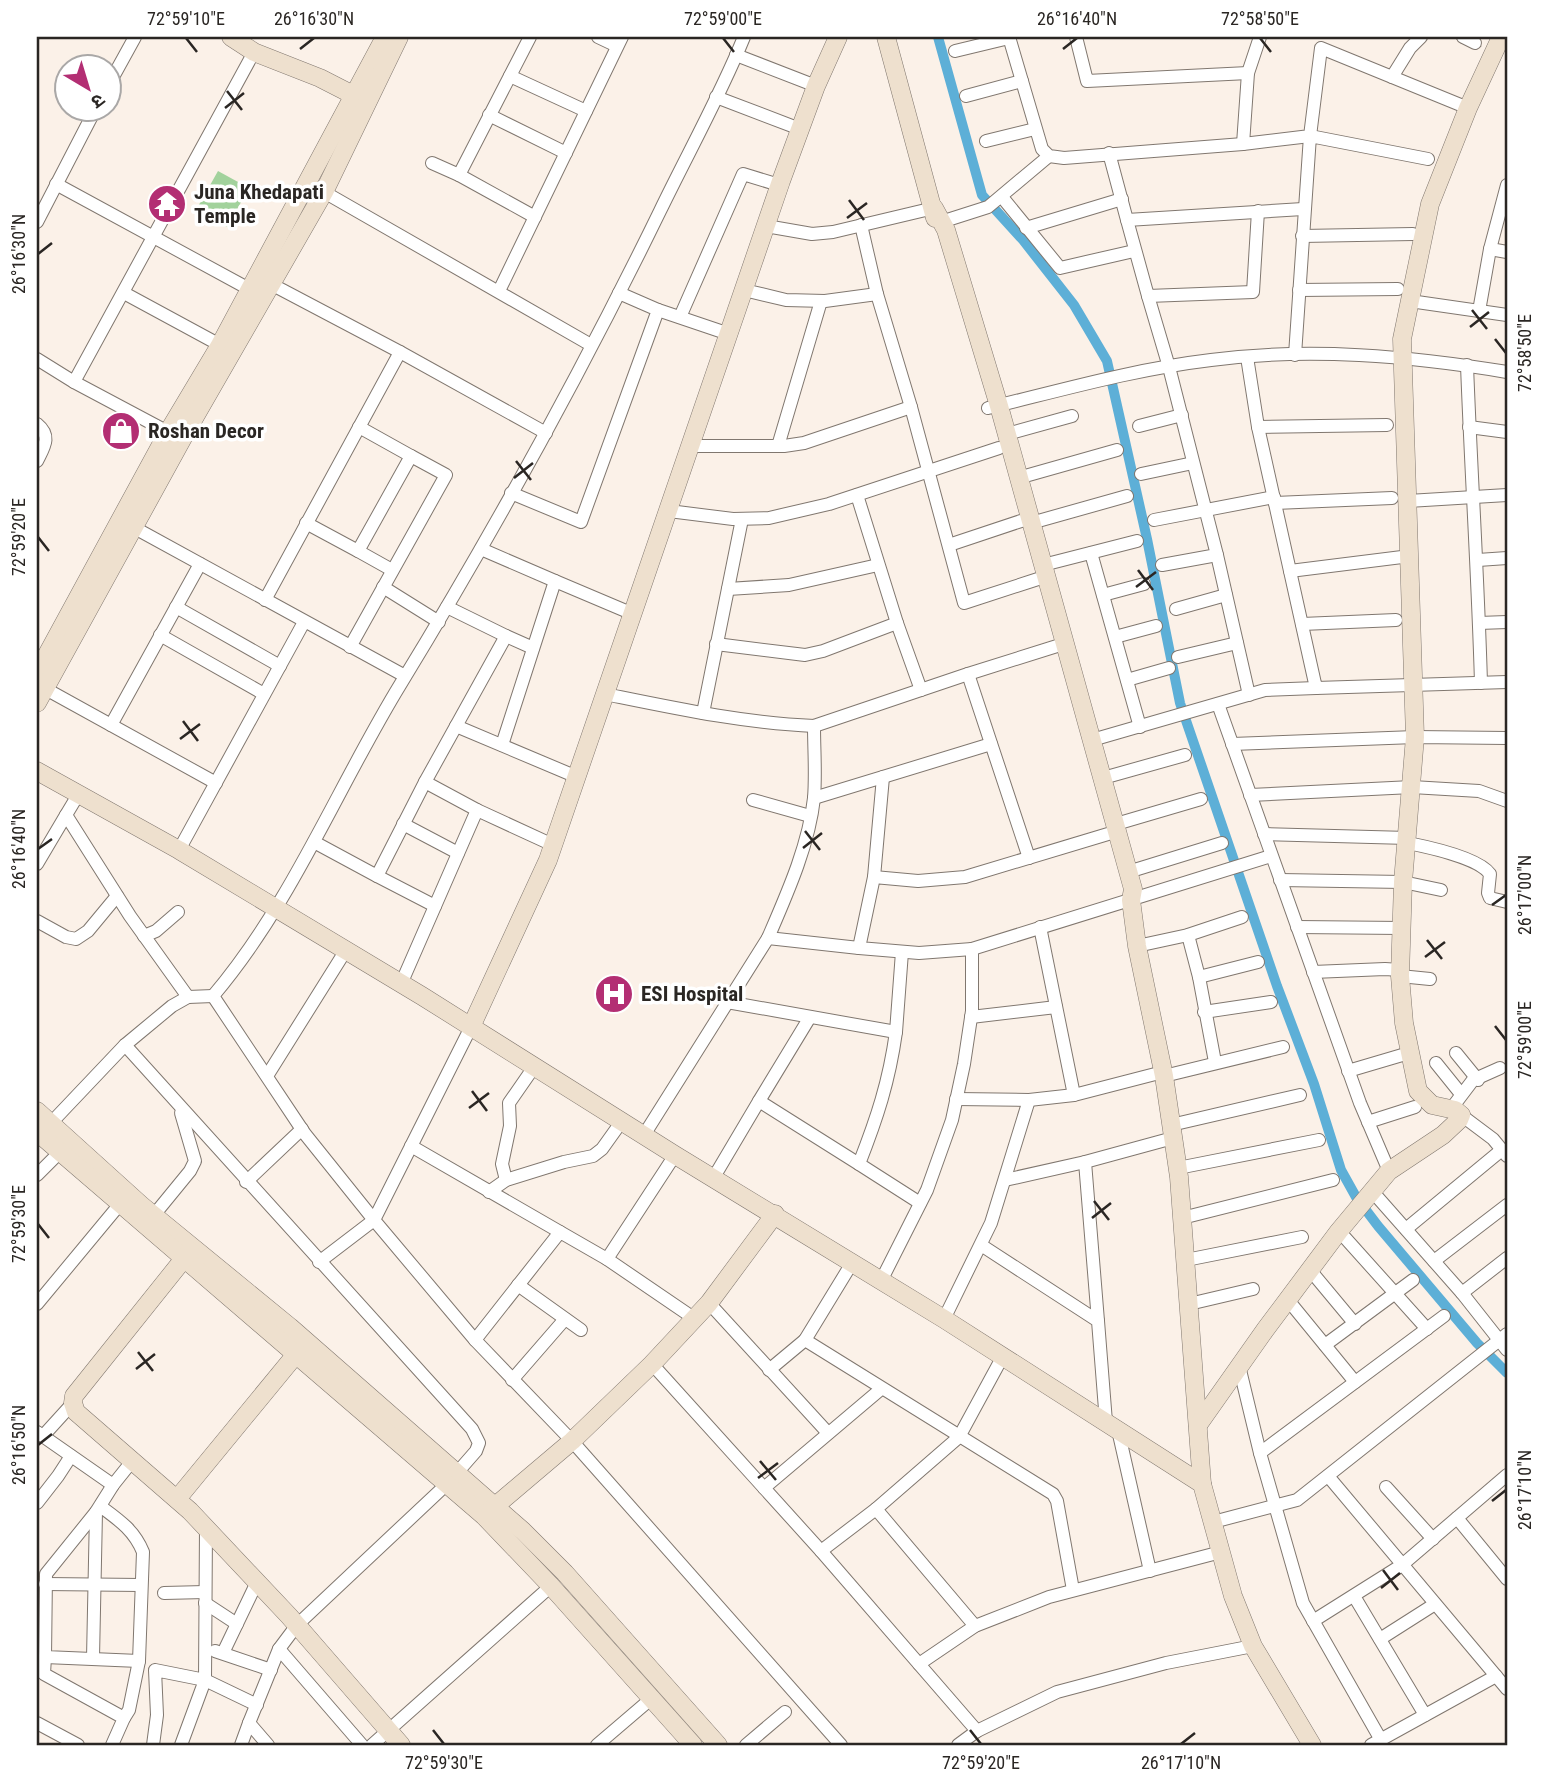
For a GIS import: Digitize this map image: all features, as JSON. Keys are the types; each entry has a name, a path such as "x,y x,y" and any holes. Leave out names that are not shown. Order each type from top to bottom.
{"street":[{"path":"122,61 135,37"},
{"path":"231,37 254,52 320,78 360,99"},
{"path":"459,176 530,37"},
{"path":"499,291 620,41 598,37"},
{"path":"44,1128 125,1045 172,1006 188,997 213,996 243,959 276,908 405,676 439,622 546,433 619,293 744,37"},
{"path":"319,1262 374,1220 471,1027 553,845 779,185 816,86 838,37"},
{"path":"886,37 938,215 936,232 994,407 1040,572 1103,778 1124,890 1131,900"},
{"path":"955,51 1009,37 1035,129 1042,149 1049,156 1064,158 1310,136 1428,159"},
{"path":"1076,37 1087,81 1248,73"},
{"path":"1243,144 1248,73 1260,37"},
{"path":"1392,76 1410,48 1422,37"},
{"path":"39,688 324,192 385,38"},
{"path":"1295,355 1310,136 1324,42 1392,76 1461,104"},
{"path":"1458,1106 1432,1105 1424,1100 1418,1091 1404,1023 1400,973 1415,737 1411,686 1410,556 1400,500 1396,358 1402,340 1404,295 1461,104 1502,43"},
{"path":"74,382 254,52"},
{"path":"736,55 816,86"},
{"path":"510,76 586,111"},
{"path":"967,96 1022,81"},
{"path":"716,97 800,129"},
{"path":"39,688 42,652 360,99"},
{"path":"489,115 566,153"},
{"path":"37,222 89,122"},
{"path":"986,141 1035,129"},
{"path":"1109,153 1182,415 1249,695"},
{"path":"765,226 812,234 833,232 861,225 938,215 996,202 1049,156"},
{"path":"432,163 536,217"},
{"path":"680,317 743,174 779,185"},
{"path":"56,184 251,290"},
{"path":"1479,311 1490,249 1507,187"},
{"path":"324,192 591,345"},
{"path":"1026,228 1122,199"},
{"path":"996,202 1026,228 1060,268 1135,251"},
{"path":"1127,220 1304,209"},
{"path":"1148,296 1253,292 1258,211"},
{"path":"861,225 877,294 911,407 964,603 1091,553 1137,541"},
{"path":"1302,236 1413,234"},
{"path":"1490,249 1507,252"},
{"path":"271,284 546,433"},
{"path":"744,290 786,300 821,301 877,294"},
{"path":"1299,290 1404,295 1507,315"},
{"path":"124,293 220,345"},
{"path":"619,293 658,310 729,334"},
{"path":"778,446 821,301"},
{"path":"511,493 581,522 658,310"},
{"path":"265,600 400,352"},
{"path":"994,407 1098,380 1247,357 1345,354 1507,372"},
{"path":"1247,357 1258,427 1316,688"},
{"path":"37,359 168,432"},
{"path":"1467,366 1472,496 1478,560 1481,683"},
{"path":"691,446 778,446 804,443 911,407"},
{"path":"1139,425 1182,415"},
{"path":"669,511 742,519 769,518 857,495 929,471 1072,416"},
{"path":"37,424 46,433 47,439 37,461"},
{"path":"1258,427 1387,425"},
{"path":"1469,426 1507,432"},
{"path":"350,647 446,475 359,427"},
{"path":"1003,441 1018,478 1026,522"},
{"path":"1018,478 1117,450"},
{"path":"358,551 411,456"},
{"path":"1141,474 1194,463"},
{"path":"857,495 921,690"},
{"path":"1154,520 1205,509 1274,500 1400,500 1507,495"},
{"path":"949,545 1127,496"},
{"path":"703,713 742,519"},
{"path":"306,523 392,570"},
{"path":"133,527 405,676"},
{"path":"481,549 633,614"},
{"path":"1091,553 1140,727"},
{"path":"1162,565 1217,555"},
{"path":"1290,571 1410,556"},
{"path":"1478,560 1507,558"},
{"path":"111,725 200,564"},
{"path":"728,589 789,585 878,565"},
{"path":"1040,572 1057,646 1112,829 1133,889 1131,900 1137,946 1163,1074 1178,1168 1202,1484 1233,1596 1253,1646 1312,1745"},
{"path":"502,745 555,581"},
{"path":"1103,595 1144,584"},
{"path":"383,587 439,622"},
{"path":"1176,609 1226,596"},
{"path":"176,607 280,666"},
{"path":"447,607 533,648"},
{"path":"1302,624 1396,620"},
{"path":"178,850 304,622"},
{"path":"1479,623 1507,622"},
{"path":"716,644 805,655 897,623"},
{"path":"1115,637 1156,626"},
{"path":"160,635 264,694"},
{"path":"377,876 425,782 506,636"},
{"path":"1178,657 1237,643"},
{"path":"605,694 703,713 787,725 814,726 1057,646"},
{"path":"1127,680 1169,668"},
{"path":"968,674 1029,858"},
{"path":"1092,740 1265,690 1507,682"},
{"path":"39,688 216,783"},
{"path":"1218,704 1348,1071 1389,1171"},
{"path":"456,726 577,777"},
{"path":"644,1135 768,938 788,891 807,833 814,798 814,726"},
{"path":"1232,744 1415,737 1507,738"},
{"path":"814,798 991,744"},
{"path":"1103,778 1185,755"},
{"path":"37,771 178,850 346,950 944,1319 1202,1484"},
{"path":"859,948 874,877 883,777"},
{"path":"425,782 477,810 553,845"},
{"path":"1250,795 1412,787 1479,791 1507,800"},
{"path":"37,864 78,795"},
{"path":"874,877 918,881 965,877 1029,858 1200,799"},
{"path":"753,800 810,816"},
{"path":"401,984 477,810"},
{"path":"66,815 117,896 188,997"},
{"path":"404,824 458,853"},
{"path":"1264,834 1408,841 1488,870 1490,898 1507,902"},
{"path":"314,842 435,906"},
{"path":"1128,872 1222,843"},
{"path":"768,938 902,952 972,949 1271,856"},
{"path":"1280,880 1404,882 1441,890"},
{"path":"37,921 66,937 76,939 88,931 117,896"},
{"path":"144,936 156,931 178,912"},
{"path":"1137,946 1188,935 1242,917"},
{"path":"1040,927 1074,1095"},
{"path":"1297,927 1402,928"},
{"path":"1188,935 1215,1062"},
{"path":"881,1280 920,1203 952,1120 971,1017 972,949"},
{"path":"267,1076 346,950"},
{"path":"859,1164 880,1111 891,1071 902,952"},
{"path":"1199,977 1258,962"},
{"path":"1313,972 1385,969 1430,979"},
{"path":"213,996 302,1129 374,1220 475,1340 572,1441 841,1745"},
{"path":"727,1002 896,1032"},
{"path":"1204,1012 1271,1002"},
{"path":"971,1017 1056,1007"},
{"path":"714,1177 810,1017"},
{"path":"125,1045 477,1437 479,1443 476,1451 453,1478 297,1625 279,1649 241,1745"},
{"path":"956,1099 1029,1100 1074,1095 1283,1047"},
{"path":"1348,1071 1409,1053"},
{"path":"1456,1053 1478,1080"},
{"path":"1406,1229 1502,1155 1493,1139 1458,1106 1436,1063"},
{"path":"506,1180 502,1164 510,1126 509,1103 534,1067"},
{"path":"1198,1425 1339,1231 1389,1171 1443,1135 1459,1120 1458,1106 1474,1080 1500,1068"},
{"path":"1005,1180 1085,1162 1172,1132 1300,1094"},
{"path":"944,1319 981,1245 1005,1180 1029,1100"},
{"path":"759,1101 920,1203"},
{"path":"154,1215 195,1161 179,1106"},
{"path":"1368,1122 1415,1107"},
{"path":"37,1111 44,1128 60,1152 120,1204 290,1327 489,1511 565,1573 718,1745"},
{"path":"489,1192 506,1180 593,1156 602,1149 622,1121"},
{"path":"44,1128 154,1215 188,1253 297,1353 453,1478"},
{"path":"246,1182 302,1129"},
{"path":"1178,1168 1320,1140"},
{"path":"411,1146 607,1259 695,1319"},
{"path":"37,1175 60,1152"},
{"path":"607,1259 675,1155"},
{"path":"1085,1162 1098,1321 1112,1426 1150,1571"},
{"path":"1182,1218 1333,1180"},
{"path":"1213,1522 1297,1500 1481,1354 1502,1341 1406,1229 1366,1199"},
{"path":"37,1304 120,1204"},
{"path":"1434,1261 1507,1205"},
{"path":"489,1511 572,1441 652,1364 709,1303 775,1214"},
{"path":"1339,1231 1427,1329"},
{"path":"475,1340 560,1232"},
{"path":"1186,1260 1302,1237"},
{"path":"981,1245 1098,1321"},
{"path":"188,1253 74,1396 76,1412 206,1527 297,1625 401,1745"},
{"path":"1462,1293 1507,1258"},
{"path":"769,1370 805,1340 852,1263"},
{"path":"1310,1270 1355,1324"},
{"path":"1325,1345 1413,1280"},
{"path":"518,1285 581,1330"},
{"path":"1189,1304 1253,1289"},
{"path":"1288,1300 1355,1382"},
{"path":"709,1303 828,1433"},
{"path":"1260,1453 1444,1316"},
{"path":"512,1380 565,1319"},
{"path":"805,1340 1053,1494 1057,1501 1073,1590"},
{"path":"177,1499 297,1353"},
{"path":"821,1551 876,1509 959,1437 1003,1356"},
{"path":"652,1364 821,1551 977,1731"},
{"path":"1239,1366 1260,1453 1303,1603 1376,1743 1425,1715 1502,1680 1328,1476"},
{"path":"764,1488 881,1389"},
{"path":"73,1403 40,1434 113,1485"},
{"path":"37,1503 71,1456"},
{"path":"124,1718 40,1673 45,1657 43,1581 133,1460"},
{"path":"1313,1621 1402,1565 1507,1475"},
{"path":"1386,1486 1433,1539"},
{"path":"93,1658 98,1509"},
{"path":"98,1509 129,1527 142,1552 138,1665 129,1710 112,1745"},
{"path":"876,1509 975,1626"},
{"path":"489,1511 551,1586 693,1745"},
{"path":"1457,1518 1507,1579"},
{"path":"181,1745 205,1680 206,1527"},
{"path":"919,1664 975,1626 1049,1597 1221,1552"},
{"path":"43,1581 141,1585"},
{"path":"223,1653 257,1582"},
{"path":"372,1745 551,1586"},
{"path":"164,1593 205,1598 237,1623"},
{"path":"1354,1595 1425,1715"},
{"path":"1380,1639 1435,1604"},
{"path":"958,1745 977,1731 1057,1692 1166,1663 1253,1646"},
{"path":"205,1647 271,1671"},
{"path":"279,1649 362,1745"},
{"path":"45,1657 93,1658 205,1680 257,1705"},
{"path":"153,1745 158,1715 155,1670"},
{"path":"597,1745 652,1698"},
{"path":"746,1745 785,1712"},
{"path":"37,1723 78,1745"},
{"path":"249,1723 268,1745"}],"green space":[{"path":"218,171 249,188 227,227 196,210"}],"waterway":[{"path":"938,37 982,195 1023,240 1074,305 1107,361 1180,703 1277,986 1314,1084 1341,1170 1356,1197 1378,1226 1477,1343 1507,1373"}],"place":[{"name":"Juna Khedapati Temple","path":"167,204"},
{"name":"Roshan Decor","path":"121,431"},
{"name":"ESI Hospital","path":"614,994"}]}
